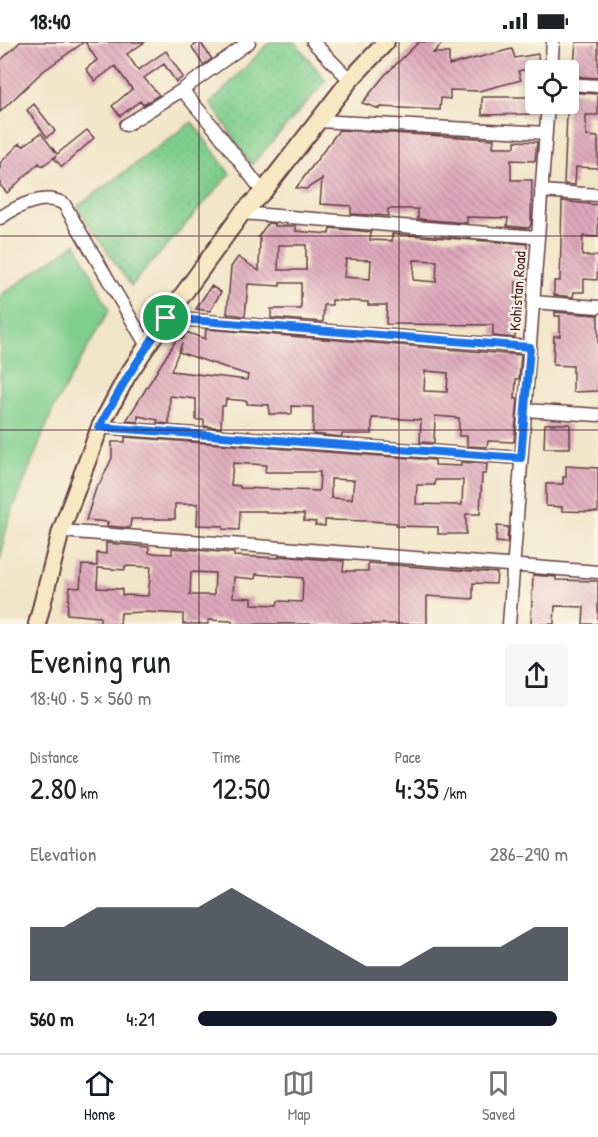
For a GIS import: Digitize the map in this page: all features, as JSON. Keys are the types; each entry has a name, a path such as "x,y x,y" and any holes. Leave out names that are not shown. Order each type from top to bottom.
{"main road":[{"path":"37,624 61,531 99,427 128,376 166,318 242,213 263,192 350,81 386,42"}],"street":[{"path":"126,125 182,90 249,42"},
{"path":"313,42 350,81"},
{"path":"552,60 553,42"},
{"path":"579,85 598,86"},
{"path":"182,90 263,192"},
{"name":"Kohistan Road","path":"509,624 547,114"},
{"path":"318,121 546,133"},
{"path":"542,191 598,195"},
{"path":"0,218 18,205 53,199 64,204 147,346"},
{"path":"242,213 537,237"},
{"path":"533,302 598,307"},
{"path":"166,318 530,347"},
{"path":"525,410 598,415"},
{"path":"99,427 521,458"},
{"path":"61,531 598,572"}],"green space":[{"path":"270,42 295,42 326,81 251,165 211,103"},
{"path":"192,122 230,174 131,286 77,207"},
{"path":"76,243 109,310 53,409 8,522 0,561 0,296"}],"building":[{"path":"20,42 84,42 42,72 0,112 0,61"},
{"path":"85,42 145,42 127,54 138,70 166,51 183,77 176,82 164,64 144,78 159,95 143,105 140,101 120,116 112,106 132,89 115,66 95,81 86,69 97,60"},
{"path":"200,42 212,59 203,65 192,47"},
{"path":"419,42 444,42 433,53 449,53 449,65 512,49 515,58 538,54 538,60 525,60 525,69 518,71 521,80 479,91 450,90 450,99 441,98 440,110 381,107 380,109 362,103 385,75"},
{"path":"576,42 598,42 598,78 579,76 579,60 574,60"},
{"path":"579,93 598,94 598,115 586,115 586,136 598,137 598,168 576,167 575,185 564,184 567,114 579,114"},
{"path":"482,97 525,97 525,114 537,114 482,115"},
{"path":"34,104 55,131 47,137 27,110"},
{"path":"87,130 94,138 62,167 54,158 56,156 42,166 39,163 7,193 0,185 0,163 20,143 23,146 41,133 57,154"},
{"path":"339,130 494,139 493,147 515,147 515,141 537,142 535,161 511,160 511,180 532,180 531,225 529,228 507,226 508,218 467,217 467,223 418,219 418,209 388,209 388,216 351,214 351,206 320,204 322,179 306,189 296,188"},
{"path":"562,201 598,205 598,237 583,236 582,256 598,256 597,280 584,279 584,292 574,292 573,297 554,295 554,281 560,281"},
{"path":"268,223 275,224 275,226 296,226 296,231 329,234 330,228 371,232 370,240 392,241 392,234 527,244 525,282 516,282 515,338 493,336 493,325 386,324 387,305 368,305 368,302 332,300 332,305 324,305 323,322 271,318 271,309 301,309 301,283 280,283 280,286 248,284 245,316 227,314 231,267 238,257 259,271 260,238 258,237","holes":["279,245 306,245 306,270 278,270","346,259 371,260 370,279 344,277","414,260 437,261 436,282 413,280"]},
{"path":"211,286 221,292 210,311 196,309"},
{"path":"555,312 598,315 598,391 573,392 573,366 553,365 554,336 560,336 560,316 555,316"},
{"path":"206,329 521,355 519,379 516,379 515,399 518,399 514,442 488,441 487,447 467,446 467,436 459,436 459,418 435,416 434,443 420,442 421,420 372,418 372,434 342,434 342,437 313,434 313,407 292,406 292,414 269,414 269,405 247,404 247,401 226,399 225,406 222,406 221,428 204,426 204,420 196,420 196,399 170,396 169,424 157,423 158,420 138,416 138,422 126,421 178,337 183,339 186,332 205,339","holes":["182,343 179,352 248,375 247,380 171,371","425,371 448,373 447,392 424,391"]},
{"path":"545,424 570,424 570,448 544,448"},
{"path":"125,437 435,460 435,465 461,466 461,462 487,464 486,474 482,474 480,514 466,514 466,534 438,534 438,527 396,526 397,523 370,521 325,520 325,526 315,525 316,522 304,521 304,514 266,513 266,511 240,511 239,530 223,529 223,526 197,525 198,504 175,504 175,519 131,519 130,528 107,526 108,522 86,520 97,485 112,458 112,442 125,442","holes":["233,463 266,465 265,472 320,472 319,491 240,488 240,486 231,485","331,479 354,480 352,499 331,498","435,480 463,480 462,505 416,504 417,485 435,485"]},
{"path":"566,466 598,468 598,512 562,511 562,507 546,506 546,484 563,484 563,477 566,477"},
{"path":"497,526 508,527 507,543 496,542"},
{"path":"106,543 149,547 149,553 172,554 172,548 234,553 234,556 279,558 279,556 344,561 343,571 368,571 368,563 497,573 496,584 473,583 473,599 427,596 427,624 232,624 232,621 208,620 208,624 183,624 183,614 145,612 121,613 120,624 100,624 100,617 67,614 70,587 80,588 82,565 97,566 97,553 106,554","holes":["125,566 151,567 148,596 122,595 122,589 97,588 98,568 125,570","191,572 215,573 214,595 190,595","256,574 303,578 302,602 278,601 277,605 252,604 252,598 233,597 234,577 255,579"]},
{"path":"533,575 556,577 556,580 598,581 598,624 583,624 584,607 555,606 554,624 531,624"}],"route":[{"path":"166,318 530,347 521,458 99,427 128,376 166,318"}]}
